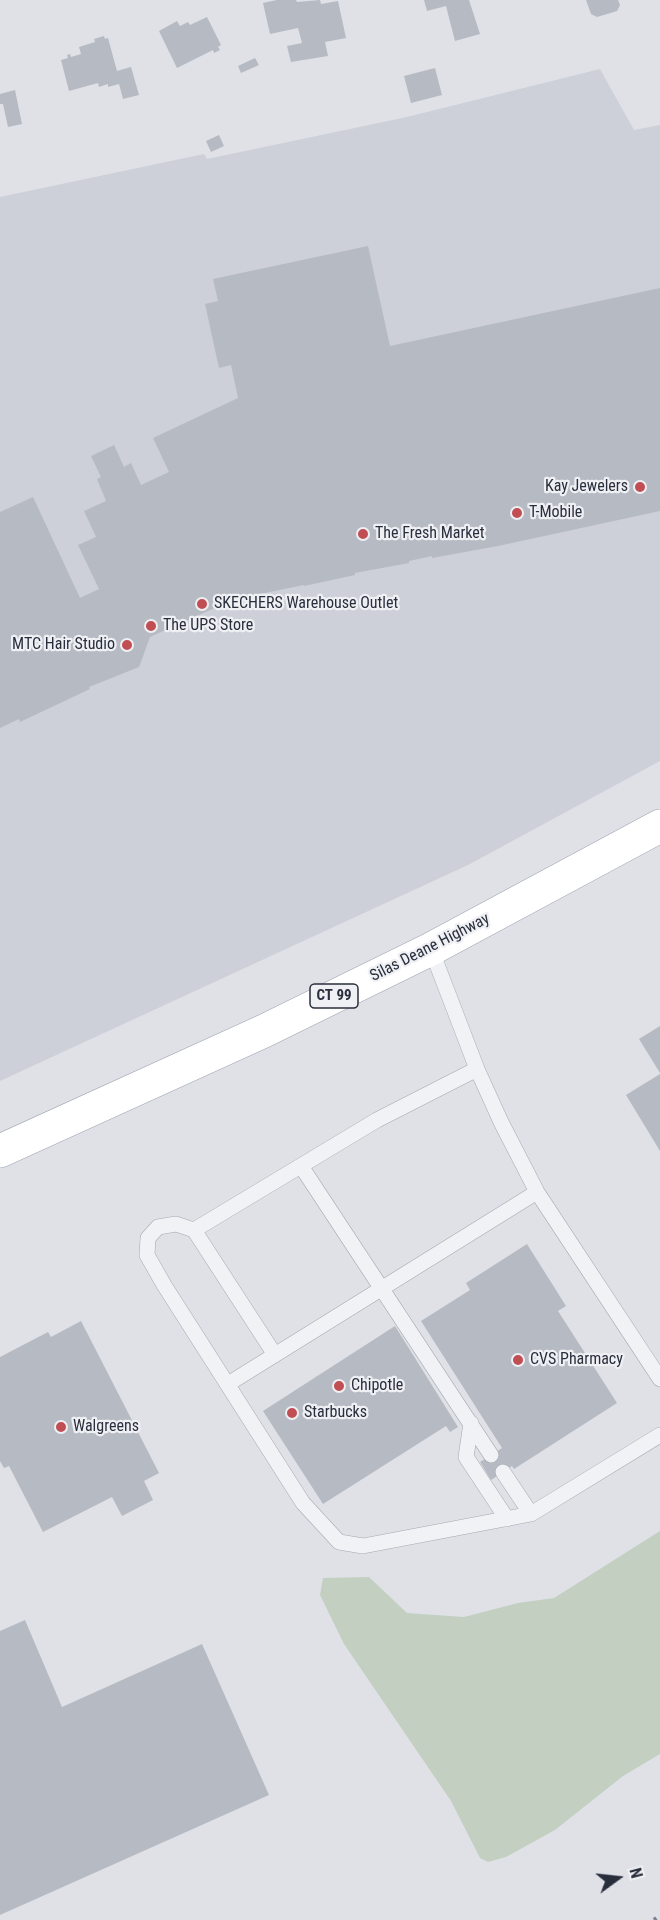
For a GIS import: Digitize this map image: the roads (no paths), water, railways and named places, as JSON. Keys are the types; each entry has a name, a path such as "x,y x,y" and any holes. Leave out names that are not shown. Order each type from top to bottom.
{"main road":[{"name":"Silas Deane Highway","path":"0,1152 264,1031 431,949 660,826"}],"lane":[{"path":"431,949 477,1069 537,1192 660,1379"},
{"path":"195,1230 377,1120 477,1069"},
{"path":"301,1166 491,1455"},
{"path":"228,1384 537,1192"},
{"path":"275,1355 195,1230 176,1224 158,1227 148,1238 147,1255 303,1503 339,1542 363,1546 531,1514 660,1435"},
{"path":"471,1423 466,1457 507,1519"},
{"path":"503,1472 531,1514"}],"railway":[{"path":"654,1920 660,1916"}],"place":[{"name":"Kay Jewelers","path":"640,487"},
{"name":"T-Mobile","path":"517,513"},
{"name":"The Fresh Market","path":"363,534"},
{"name":"SKECHERS Warehouse Outlet","path":"202,604"},
{"name":"The UPS Store","path":"151,626"},
{"name":"MTC Hair Studio","path":"127,645"},
{"name":"CVS Pharmacy","path":"518,1360"},
{"name":"Chipotle","path":"339,1386"},
{"name":"Starbucks","path":"292,1413"},
{"name":"Walgreens","path":"61,1427"}]}
